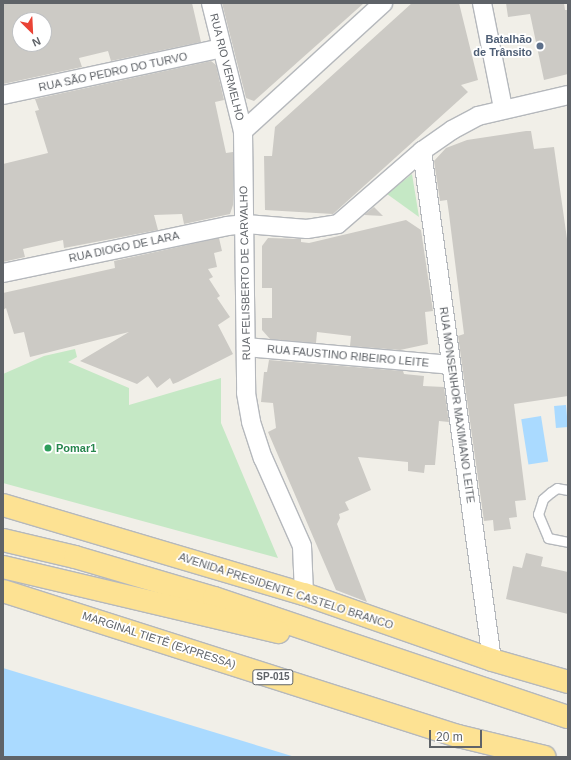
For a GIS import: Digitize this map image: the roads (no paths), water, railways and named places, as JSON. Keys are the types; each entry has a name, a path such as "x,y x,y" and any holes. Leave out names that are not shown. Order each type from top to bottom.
{"highway":[{"name":"AVENIDA PRESIDENTE CASTELO BRANCO","path":"3,505 304,594 492,660 568,682"},
{"path":"3,540 82,559 348,641 568,717"},
{"path":"3,567 314,641 348,641"},
{"name":"MARGINAL TIETÊ (EXPRESSA)","path":"3,591 458,736 545,757"}],"street":[{"name":"RUA RIO VERMELHO","path":"211,3 243,131"},
{"path":"243,131 383,3"},
{"path":"482,3 503,108"},
{"name":"RUA SÃO PEDRO DO TURVO","path":"3,95 222,48"},
{"name":"RUA DIOGO DE LARA","path":"3,272 246,224 307,229 338,224 422,151 478,116 503,108 568,94"},
{"name":"RUA FELISBERTO DE CARVALHO","path":"243,131 246,224 246,393 251,422 263,458 302,546 304,594"},
{"name":"RUA MONSENHOR MAXIMIANO LEITE","path":"422,151 450,365 492,660"},
{"name":"RUA FAUSTINO RIBEIRO LEITE","path":"246,347 450,365"}],"lane":[{"path":"568,490 557,488 547,495 543,499 538,514 548,538 568,542"}],"water":[{"path":"566,405 568,427 556,428 554,406"},
{"path":"541,416 548,461 528,465 521,419"},
{"path":"3,668 295,757 3,757"}],"place":[{"name":"Batalhão de Trânsito","path":"540,46"},
{"name":"Pomar1","path":"48,448"}]}
